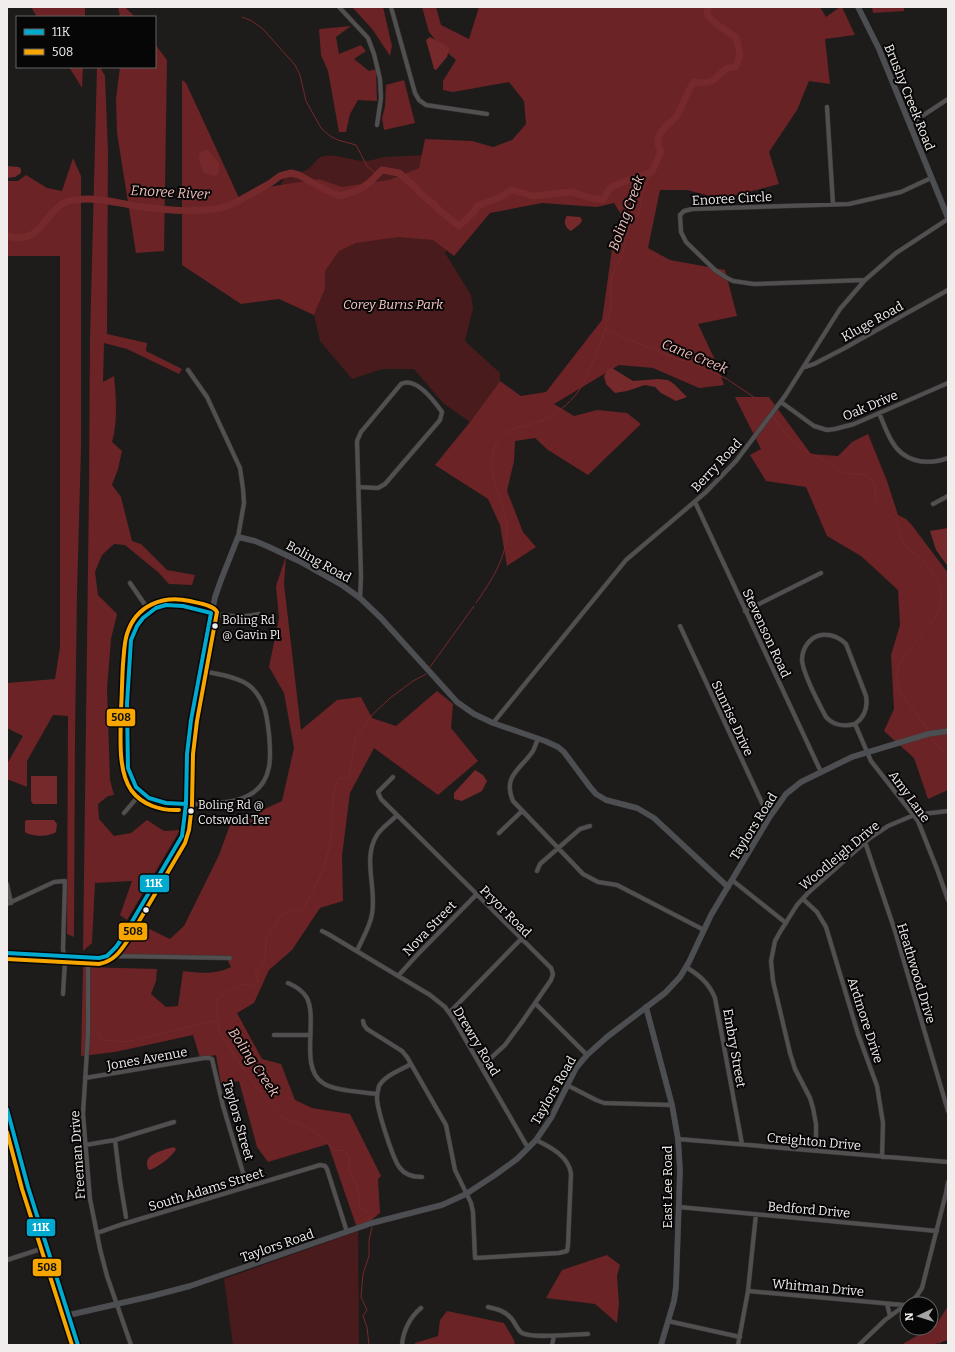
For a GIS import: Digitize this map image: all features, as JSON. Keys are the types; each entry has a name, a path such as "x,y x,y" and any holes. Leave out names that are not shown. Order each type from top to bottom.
{"street":[{"path":"339,7 364,33 372,46 377,64 381,90 381,103 377,125"},
{"path":"391,7 415,94 419,100 426,105 487,114"},
{"name":"Brushy Creek Road","path":"858,7 879,49 948,219"},
{"path":"910,124 948,99"},
{"path":"827,108 833,204"},
{"name":"Enoree Circle","path":"864,280 754,284 737,282 724,276 686,242 681,232 680,216 682,212 687,210 849,204 901,192 931,178"},
{"name":"Berry Road","path":"493,724 623,564 640,547 695,502 736,462 769,419 805,367 840,309 864,280 901,250 948,219"},
{"name":"Kluge Road","path":"805,367 831,356 948,290"},
{"path":"107,956 123,937 180,840 186,804 188,741 200,671 212,613 221,580 238,536 244,504 244,488 240,468 207,397 188,370"},
{"path":"358,487 378,488 385,484 440,420 442,412 436,404 415,384 407,382 401,384 360,434 356,445 362,576 360,598"},
{"name":"Oak Drive","path":"781,402 810,424 827,430 846,427 948,383"},
{"path":"879,413 893,444 907,457 926,463 948,458"},
{"path":"933,504 948,496"},
{"name":"Stevenson Road","path":"695,502 821,772"},
{"name":"Boling Road","path":"238,536 255,541 301,562 336,581 360,598 397,636 453,698 474,714 493,724 538,739 561,749 590,787 601,798 637,808 660,822 728,887"},
{"path":"745,611 821,573"},
{"path":"130,583 150,612"},
{"path":"200,671 240,680 249,685 257,693 263,703 266,713 270,743 270,762 267,774 262,784 248,796 227,802 186,804 160,803 141,793 132,781 128,768 128,687 132,635 137,625 150,612 161,607 172,605 220,615 259,614"},
{"name":"Sunrise Drive","path":"680,626 769,818"},
{"path":"820,635 831,635 842,640 846,644 867,702 865,714 855,724 843,726 830,721 823,711 804,666 802,660 804,649 808,643 820,635"},
{"name":"Amy Lane","path":"855,724 871,761 918,821 948,900"},
{"name":"Taylors Road","path":"69,1315 118,1305 190,1286 372,1223 442,1205 466,1194 503,1170 536,1140 551,1118 576,1068 586,1056 607,1037 672,986 686,967 704,930 769,818 780,800 790,790 801,782 852,757 928,734 948,731"},
{"path":"538,739 532,751 513,774 509,784 509,793 513,801 583,874 591,880 617,885 704,930"},
{"name":"Pryor Road","path":"393,777 379,791 378,794 381,798 476,895 551,968 553,972 551,980 504,1045 492,1057 480,1065"},
{"path":"124,813 141,793"},
{"path":"499,833 522,811"},
{"path":"914,815 948,811"},
{"path":"357,951 368,928 373,913 371,863 373,845 379,833 397,815"},
{"name":"Woodleigh Drive","path":"816,1151 816,1124 813,1108 810,1098 795,1070 772,975 771,961 773,948 786,922 813,888 865,842 888,826 914,815"},
{"path":"537,871 540,864 580,829 590,826"},
{"name":"Heathwood Drive","path":"865,842 894,931 948,1111"},
{"path":"732,880 786,922"},
{"path":"7,884 9,903 54,882 65,881 63,949 65,961 63,994"},
{"name":"Nova Street","path":"398,976 476,895"},
{"name":"Ardmore Drive","path":"803,899 817,912 826,927 858,1034 875,1078 883,1122 882,1157"},
{"name":"Drewry Road","path":"322,931 430,995 450,1012 528,1148"},
{"path":"450,1012 521,939"},
{"path":"7,953 99,958 107,956 230,958"},
{"name":"Freeman Drive","path":"88,957 88,1034 83,1114 90,1199 107,1276 131,1345"},
{"name":"Embry Street","path":"686,967 706,982 711,988 715,998 742,1144"},
{"path":"288,982 298,989 308,1000 310,1013 312,1068 314,1074 320,1081 333,1087 377,1094"},
{"path":"535,1003 586,1056"},
{"name":"East Lee Road","path":"646,1007 672,1105 678,1139 680,1170 676,1287 661,1345"},
{"path":"363,1021 367,1029 402,1051 446,1125 455,1170 473,1212 475,1258 559,1253 567,1251 571,1174 570,1167 566,1160 558,1153 536,1140"},
{"path":"274,1035 310,1036"},
{"name":"Jones Avenue","path":"85,1078 204,1058 212,1059"},
{"name":"Taylors Street","path":"212,1059 223,1106 247,1186"},
{"path":"411,1064 386,1079 380,1086 377,1094 380,1115 396,1163 406,1174 422,1177"},
{"path":"567,1086 604,1103 672,1105"},
{"path":"7,1109 47,1248 78,1345"},
{"path":"85,1145 115,1140 174,1122"},
{"name":"Creighton Drive","path":"678,1139 948,1162"},
{"path":"115,1140 126,1216"},
{"name":"South Adams Street","path":"97,1233 247,1186 322,1165 327,1169 347,1232"},
{"path":"917,1296 922,1288 948,1182"},
{"name":"Bedford Drive","path":"679,1207 937,1231"},
{"path":"738,1345 748,1291 756,1214"},
{"path":"7,1260 47,1248"},
{"name":"Whitman Drive","path":"748,1291 899,1305"},
{"path":"887,1304 890,1316"},
{"path":"488,1307 500,1309 511,1318 523,1333 554,1336 588,1334"},
{"path":"402,1345 408,1323 415,1313 421,1308"},
{"path":"859,1345 899,1310"},
{"path":"668,1321 740,1338"},
{"path":"552,1345 554,1336"}],"green space":[{"name":"Corey Burns Park","path":"452,152 517,192 465,227 445,253 471,295 473,308 465,341 500,373 500,381 470,422 443,403 414,369 382,369 352,379 320,341 314,315 325,289 325,271 248,194 280,188 282,182 288,176 308,169 321,157 337,156 354,160 369,161 385,157"},
{"path":"358,1231 359,1345 233,1345 224,1279"}],"shaded area":[{"path":"31,7 85,7 85,16 36,16"},
{"path":"118,7 125,7 134,16 120,16"},
{"path":"352,7 383,7 392,46 390,56 373,30"},
{"path":"422,7 436,7 441,25 469,39 479,7 820,7 826,17 842,7 855,35 825,39 830,84 809,81 797,110 769,152 779,184 721,199 687,190 660,190 648,248 670,260 725,270 737,316 698,324 716,362 724,385 699,388 653,368 619,365 554,404 574,416 597,410 627,413 641,424 588,475 548,450 535,438 515,441 514,461 507,491 523,532 536,547 507,566 500,525 488,499 435,465 470,422 500,381 521,396 546,392 602,320 614,235 627,224 614,203 597,207 542,203 490,213 454,256 433,240 398,237 356,243 339,251 325,271 325,289 314,315 279,299 241,304 182,265 182,80 186,83 239,198 274,186 319,179 342,187 389,180 419,168 425,139 472,141 493,147 512,140 526,124 524,101 509,82 453,92 443,90 443,81 456,60 441,47 429,32"},
{"path":"872,7 904,7 904,11 873,13"},
{"path":"351,26 336,37 339,54 361,45 366,51 354,59 369,71 376,69 377,101 358,100 350,114 346,132 339,132 328,71 321,55 319,29"},
{"path":"430,37 447,46 449,49 447,57 436,70 434,69 426,40"},
{"path":"156,45 167,60 164,251 136,253 117,133 116,99 120,68 156,68"},
{"path":"70,68 83,68 82,88"},
{"path":"97,68 101,68 105,76 108,151 107,334 147,343 146,351 182,369 179,374 127,349 104,343 103,382 114,376 115,384 116,417 112,442 122,451 118,469 112,485 121,497 132,541 141,544 167,570 195,575 192,585 169,584 159,573 125,545 114,544 102,555 95,572 98,595 117,614 111,639 107,689 110,780 114,795 108,796 98,804 99,819 114,836 131,833 147,820 164,831 180,830 127,920 120,915 132,881 95,883 92,943 83,951 89,492 90,337"},
{"path":"404,80 415,123 384,130 382,118 385,107 386,85"},
{"path":"206,150 210,152 219,163 218,174 214,176 204,173 199,160 200,153"},
{"path":"73,158 81,176 81,448 77,593 74,937 67,934 68,716 53,715 27,761 27,787 7,779 7,764 23,736 7,728 7,683 55,679 60,647 60,256 7,256 7,181 18,181 26,175 47,188 62,191"},
{"path":"7,166 19,167 21,169 21,173 15,177 7,178"},
{"path":"567,216 580,217 582,220 580,224 571,231 565,224"},
{"path":"612,368 633,381 658,379 668,380 687,397 676,401 661,393 655,387 645,385 615,393 606,384 604,376 608,369"},
{"path":"735,397 769,397 811,454 838,456 852,442 868,434 887,481 898,515 906,519 911,524 948,573 948,790 928,799 914,758 884,731 894,709 891,655 900,625 898,590 861,556 827,536 806,487 766,481 750,455 761,449"},
{"path":"948,528 948,564 946,564 936,550 930,531"},
{"path":"286,556 284,584 301,730 337,700 361,697 372,718 396,726 437,691 453,704 451,728 478,761 438,795 374,748 350,793 342,856 343,901 320,908 292,950 269,970 254,1003 237,1013 262,1059 281,1064 295,1100 312,1108 350,1114 381,1176 378,1179 380,1213 358,1231 328,1144 268,1162 257,1147 239,1081 221,1084 216,1055 200,1058 193,1035 115,1052 81,1056 83,967 157,969 156,981 151,994 166,1007 178,1006 183,971 202,973 214,972 231,967 226,957 114,954 137,923 170,939 184,926 219,855 230,825 282,801 294,748 284,693 269,667 279,618 276,586"},
{"path":"475,770 483,775 487,781 482,791 462,801 454,799 454,793"},
{"path":"31,776 57,776 57,804 33,804 31,801"},
{"path":"54,820 57,824 56,832 45,836 28,834 25,832 25,821"},
{"path":"174,1147 176,1149 168,1158 160,1165 149,1170 147,1165 150,1157 154,1154"},
{"path":"607,1255 620,1265 617,1276 619,1304 617,1323 595,1304 546,1298 562,1270"},
{"path":"948,1306 948,1340 932,1345 901,1345 917,1336 939,1336 939,1320"},
{"path":"447,1311 504,1323 514,1340 515,1345 415,1345 415,1343 438,1336 440,1320"}],"waterway":[{"name":"Enoree River","path":"7,236 16,238 29,236 35,232 59,206 69,201 95,199 159,209 185,211 210,210 233,204 269,184 280,176 291,173 299,175 339,196 357,191 369,183 382,170 399,173 439,210 459,226 474,212 477,206 501,197 512,190 533,196 571,192 603,200 610,188 652,172 661,151 658,144 660,133 676,117 694,82 709,82 727,68 736,67 740,54 736,37 719,26 707,15 708,7"},
{"path":"242,17 252,21 263,29 295,65 300,75 306,101 321,128 330,136 338,140 356,145 367,166 377,175"},
{"name":"Boling Creek","path":"476,603 497,569 506,540 506,519 496,488 492,468 492,457 495,447 503,435 509,431 536,423 553,415 571,401 583,384 594,360 608,319 611,305 612,275 622,256 628,230 638,213 642,194 652,172"},
{"name":"Cane Creek","path":"605,330 680,360 688,361 727,379 758,400 770,413"},
{"name":"Cane Creek","path":"772,416 798,447 822,459 842,472 849,474 861,474 871,479 875,487 876,499 879,506 897,523 903,542 924,562 938,583 941,595 938,612 904,656 899,668 897,680 901,693 930,732"},
{"name":"Boling Creek","path":"430,667 474,606"},
{"name":"Boling Creek","path":"370,1222 369,1214 360,1207 357,1186 349,1171 350,1158 344,1150 335,1151 314,1131 281,1116 263,1096 235,1057 220,1032 218,1024 217,999 241,985 250,984 253,988 258,981 255,971 262,967 265,959 266,939 281,915 291,910 302,911 320,875 327,856 332,830 335,786 338,779 349,777 355,739 372,715 390,698 413,681 426,674"},
{"name":"Cane Creek","path":"931,735 938,746 948,753"},
{"path":"98,1033 101,1040 125,1042 218,1020"},
{"name":"Boling Creek","path":"369,1345 367,1327 363,1316 367,1310 361,1297 363,1274 369,1256 369,1240 372,1227"},
{"path":"938,1345 948,1333"}],"transit line":[{"name":"508","path":"179,810 152,806 135,795 127,782 124,772 120,740 123,670 127,634 131,624 144,609 161,601 190,601 209,606 217,612 197,721 193,754 192,804"},
{"name":"11K","path":"166,605 183,606 211,613 191,720 187,754 186,804 166,803 149,798 136,787 128,768 127,704 131,640 137,626 143,618 156,608 166,605"},
{"name":"11K","path":"107,956 123,937 182,836 186,804"},
{"name":"508","path":"7,959 99,964 113,958 128,940 185,843 189,830 192,805"},
{"name":"11K","path":"7,953 99,958 107,956"},
{"name":"11K","path":"7,1109 28,1187 78,1345"},
{"name":"508","path":"7,1132 22,1189 72,1345"}],"place":[{"name":"Boling Rd @ Gavin Pl","path":"215,626"},
{"name":"Boling Rd @ Cotswold Ter","path":"191,811"}]}
